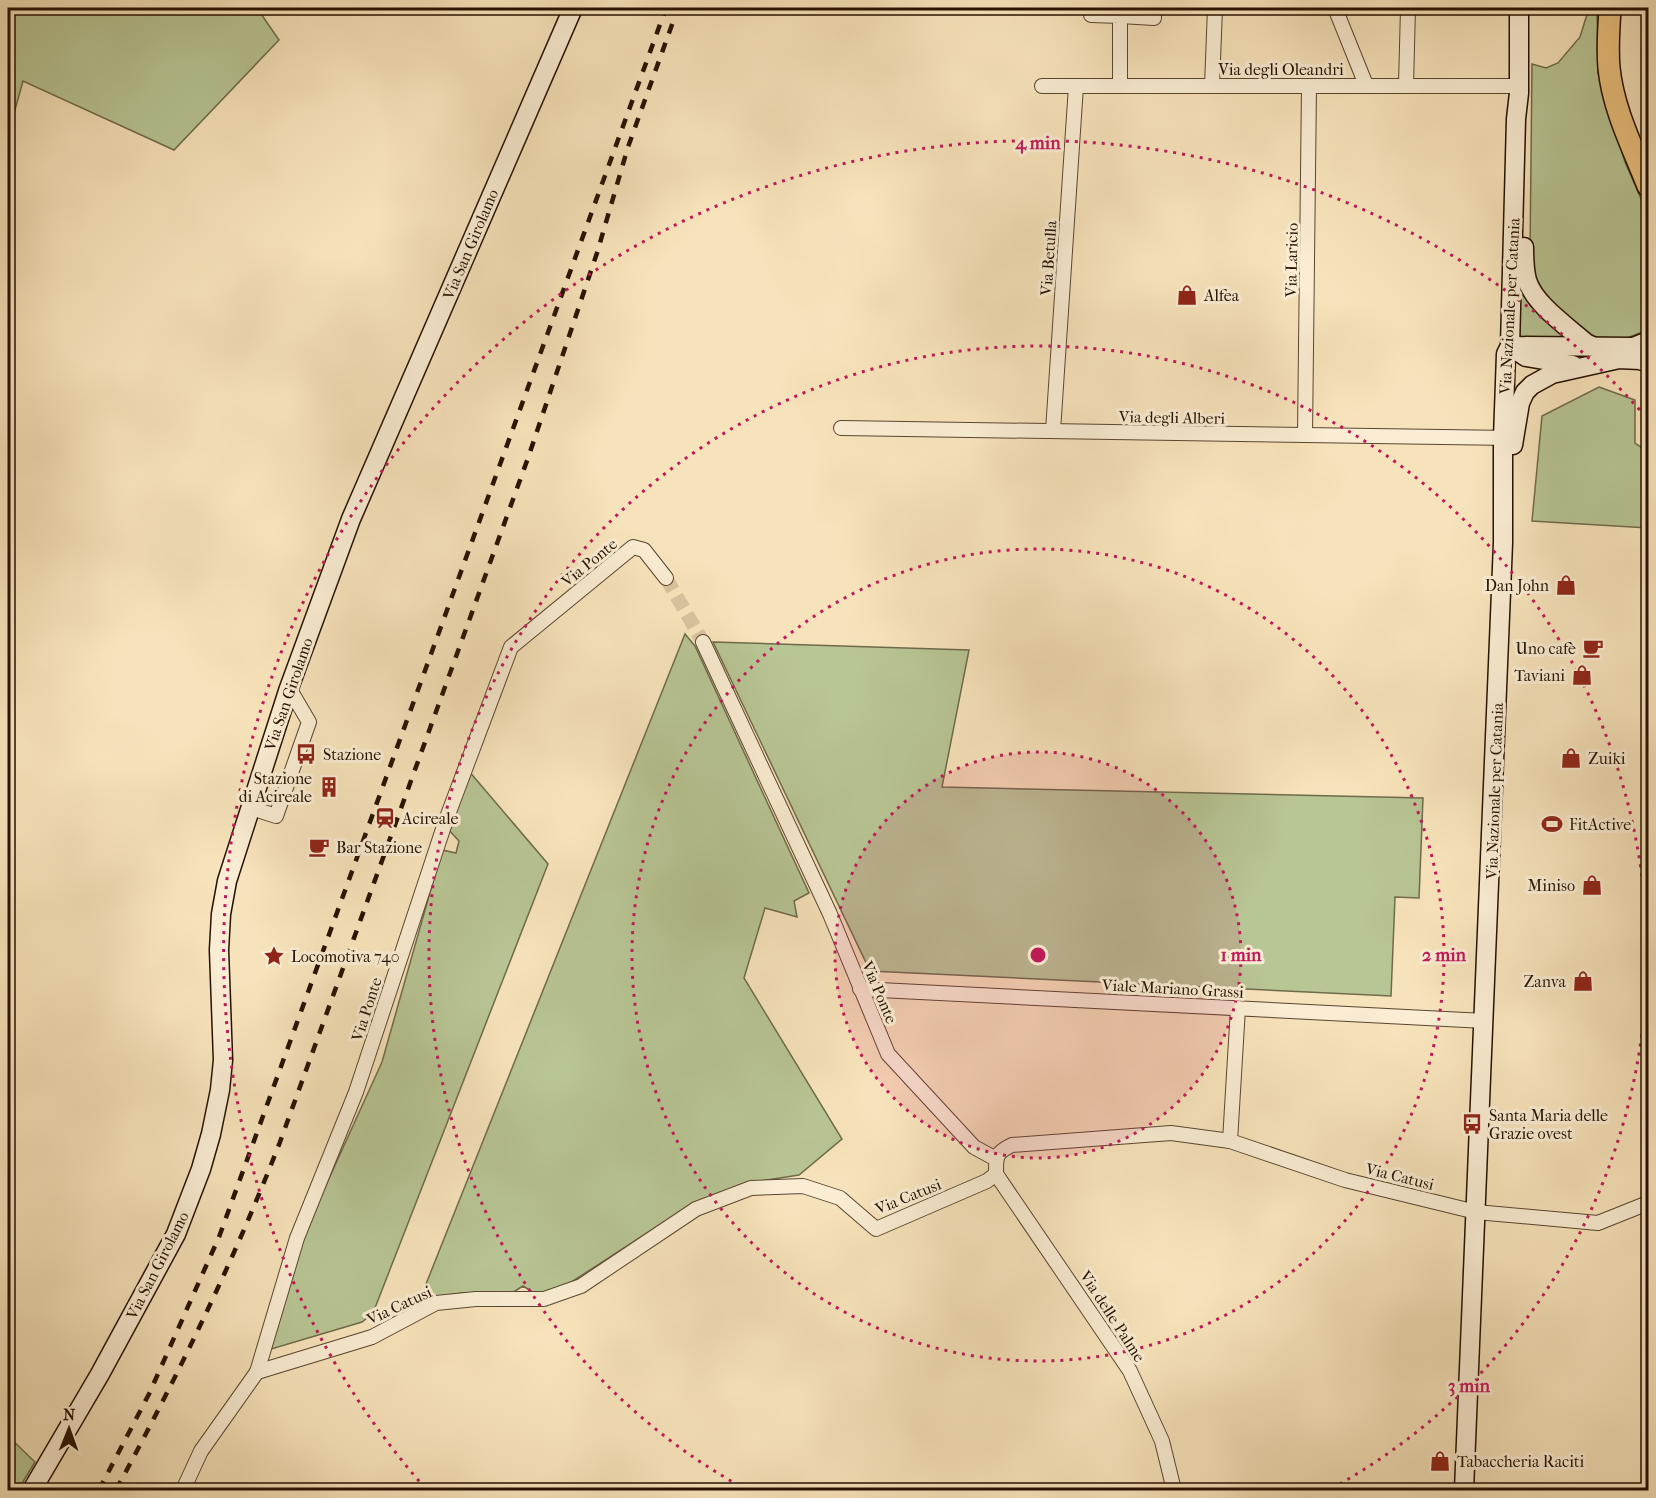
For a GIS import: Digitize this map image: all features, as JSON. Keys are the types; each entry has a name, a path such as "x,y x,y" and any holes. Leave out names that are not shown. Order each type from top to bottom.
{"main road":[{"path":"1610,8 1607,43 1609,70 1619,116 1648,186"}],"street":[{"name":"Via San Girolamo","path":"32,1491 100,1374 176,1234 201,1169 211,1134 223,1060 219,950 221,914 227,881 250,808 289,688 351,519 573,8"},
{"path":"1091,8 1091,15 1154,18 1154,8"},
{"path":"1212,86 1215,8"},
{"path":"1335,8 1366,85"},
{"path":"1406,85 1408,8"},
{"path":"1519,8 1519,89 1525,125 1524,246 1527,283 1541,303 1586,343 1594,347"},
{"path":"1120,16 1120,86"},
{"name":"Via degli Oleandri","path":"1042,86 1406,85 1519,89"},
{"name":"Via Betulla","path":"1053,431 1076,86"},
{"name":"Via Laricio","path":"1305,435 1309,86"},
{"name":"Via Nazionale per Catania","path":"1464,1491 1508,438 1506,354 1510,346 1516,119 1519,89"},
{"path":"1510,346 1633,347 1648,341"},
{"path":"1510,346 1526,357 1582,366"},
{"path":"1508,438 1525,392 1532,384 1552,374 1619,359 1640,360 1648,363"},
{"name":"Via degli Alberi","path":"841,428 1508,438"},
{"name":"Via Ponte","path":"257,1371 297,1238 356,1092 446,819 511,647 633,547 644,549 666,578"},
{"name":"Via Ponte","path":"703,642 830,914 888,1054 974,1147 996,1159"},
{"path":"250,808 276,816 309,722 289,688"},
{"name":"Viale Mariano Grassi","path":"860,990 1485,1021"},
{"path":"1230,1141 1238,1008"},
{"name":"Via Catusi","path":"996,1159 1000,1150 1012,1145 1170,1133 1230,1141 1345,1180 1476,1212 1598,1223 1648,1203"},
{"path":"996,1159 996,1174"},
{"name":"Via Catusi","path":"257,1371 372,1337 436,1303 476,1299 544,1299 580,1286 696,1209 751,1188 803,1186 840,1198 876,1229 987,1181 996,1174"},
{"name":"Via delle Palme","path":"996,1174 1130,1371 1162,1441 1174,1491"},
{"path":"183,1491 201,1451 257,1371"}],"green space":[{"path":"8,8 257,8 279,40 174,150 23,81 8,135"},
{"path":"1589,8 1597,8 1598,73 1625,162 1648,215 1648,330 1627,338 1608,340 1593,336 1565,317 1538,288 1530,254 1532,64 1546,68 1558,63 1580,37"},
{"path":"1520,292 1571,340 1520,340"},
{"path":"1599,387 1635,400 1635,443 1648,452 1648,528 1532,521 1542,416"},
{"path":"685,634 695,646 809,893 794,901 797,917 765,908 744,978 842,1139 799,1175 748,1183 692,1204 559,1290 534,1293 523,1286 512,1293 462,1293 430,1298 426,1284"},
{"path":"713,642 969,650 942,787 1423,798 1419,898 1395,897 1391,996 870,971"},
{"path":"468,770 548,864 373,1313 362,1322 268,1350 301,1240 382,1062 442,850 456,853 459,841 447,828"},
{"path":"8,1436 35,1462 18,1490 8,1490"}],"tunnel":[{"path":"666,578 703,642"}],"railway":[{"path":"99,1490 149,1394 219,1237 666,8"},
{"path":"116,1490 203,1319 243,1232 280,1142 528,458 597,253 628,147 678,8"}],"place":[{"name":"Alfea","path":"1187,295"},
{"name":"Dan John","path":"1566,585"},
{"name":"Uno cafè","path":"1593,648"},
{"name":"Taviani","path":"1582,675"},
{"name":"Stazione","path":"306,754"},
{"name":"Zuiki","path":"1571,758"},
{"name":"Stazione di Acireale","path":"329,787"},
{"name":"Acireale","path":"385,818"},
{"name":"FitActive","path":"1552,824"},
{"name":"Bar Stazione","path":"319,847"},
{"name":"Miniso","path":"1592,885"},
{"name":"Locomotiva 740","path":"274,956"},
{"name":"Zanva","path":"1583,981"},
{"name":"Santa Maria delle Grazie ovest","path":"1472,1124"},
{"name":"Tabaccheria Raciti","path":"1440,1461"}]}
